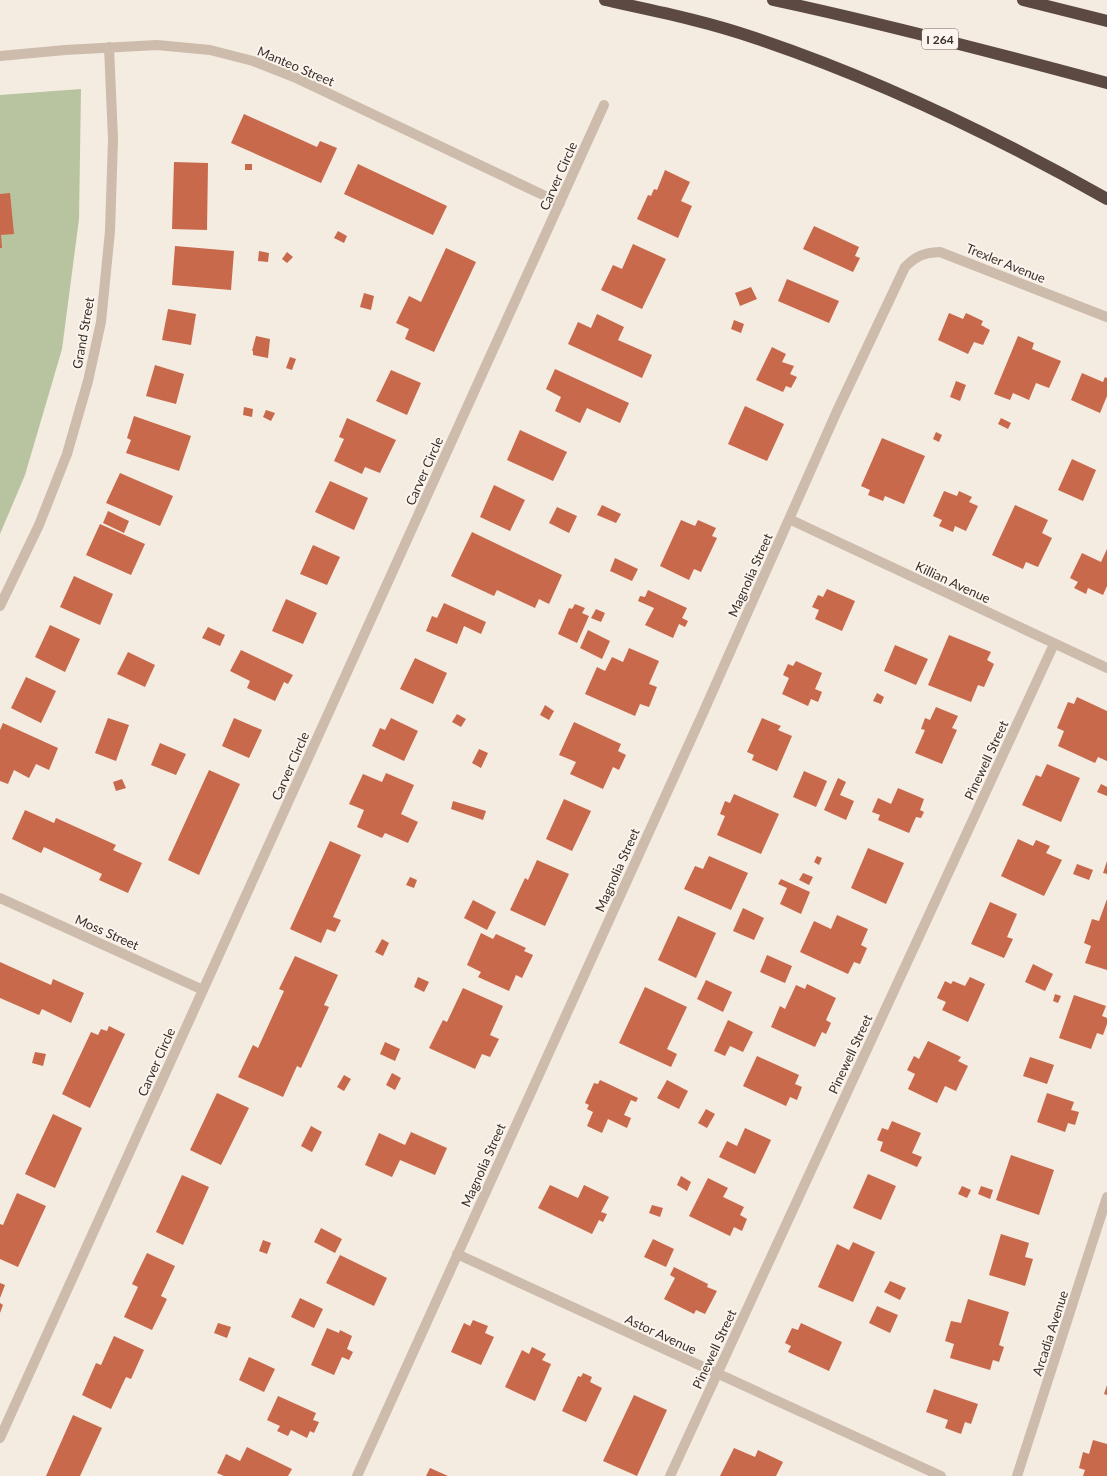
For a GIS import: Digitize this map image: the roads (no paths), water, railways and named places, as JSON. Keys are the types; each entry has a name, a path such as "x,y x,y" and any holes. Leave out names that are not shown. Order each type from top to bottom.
{"highway":[{"path":"605,0 669,13 754,37 841,69 944,114 1045,164 1107,199"},
{"name":"I 264","path":"773,0 969,46 1107,83"},
{"path":"1023,0 1107,21"}],"street":[{"name":"Manteo Street","path":"0,56 64,50 157,45 210,50 253,61 294,77 560,203"},
{"name":"Grand Street","path":"0,606 39,525 67,454 88,381 101,322 110,231 113,139 109,47"},
{"name":"Carver Circle","path":"0,1438 604,105"},
{"name":"Trexler Avenue","path":"902,275 905,267 914,258 925,253 940,252 1107,317"},
{"name":"Magnolia Street","path":"357,1476 703,712 837,410 902,275"},
{"name":"Killian Avenue","path":"789,519 1107,668"},
{"name":"Pinewell Street","path":"670,1476 1054,644"},
{"name":"Moss Street","path":"0,898 203,990"},
{"name":"Arcadia Avenue","path":"1017,1476 1107,1197"},
{"name":"Astor Avenue","path":"457,1254 941,1476"}]}
